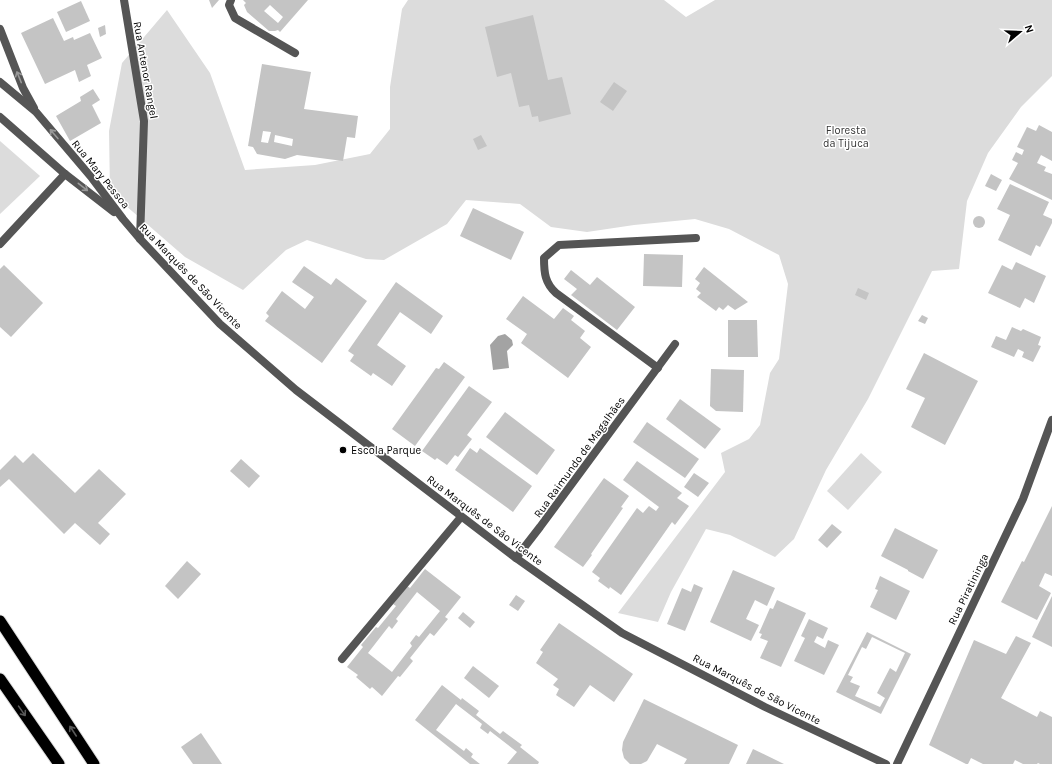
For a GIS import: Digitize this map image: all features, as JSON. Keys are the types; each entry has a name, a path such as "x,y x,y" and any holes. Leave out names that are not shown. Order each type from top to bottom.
{"highway":[{"path":"0,621 94,764"},
{"path":"0,679 59,764"}],"street":[{"name":"Rua Antenor Rangel","path":"124,0 144,121 140,239"},
{"path":"231,0 229,4 235,18 295,53"},
{"path":"0,29 23,88 36,112"},
{"name":"Rua Mary Pessoa","path":"0,82 36,112 92,178 122,219"},
{"name":"Rua Mary Pessoa","path":"0,117 65,174 122,219"},
{"path":"0,244 65,174"},
{"name":"Rua Marquês de São Vicente","path":"122,219 220,324 284,380 516,558 622,633 765,707 886,764"},
{"path":"658,368 553,290 544,276 544,258 559,245 696,238"},
{"name":"Rua Raimundo de Magalhães","path":"516,558 675,344"},
{"name":"Rua Piratininga","path":"897,764 1023,499 1052,420"},
{"path":"342,659 461,517"}],"green space":[{"name":"Floresta da Tijuca","path":"408,0 664,0 686,17 715,0 1052,0 1052,76 1021,107 988,153 967,201 959,269 932,271 868,399 826,470 794,539 775,557 730,535 706,529 671,592 658,622 618,613 725,472 721,453 749,439 760,425 770,373 779,359 788,284 779,255 729,229 695,219 634,225 587,232 551,227 520,204 466,200 447,224 384,260 366,259 307,240 286,250 243,290 185,257 110,192 109,131 122,63 167,10 210,73 245,170 315,165 370,154 390,129 390,87 402,9"},
{"path":"0,141 40,176 0,214"},
{"path":"861,453 882,472 848,510 827,491"}],"shaded area":[{"path":"505,334 512,340 513,345 507,351 509,368 493,370 490,345 498,336"}],"building":[{"path":"209,0 219,0 212,8"},
{"path":"243,0 308,0 280,32 278,30 269,31 247,12 244,5 246,3","holes":["270,5 283,17 278,23 264,11"]},
{"path":"81,1 90,21 66,32 57,12"},
{"path":"533,15 548,80 562,77 571,114 539,122 538,116 532,117 529,105 519,107 511,73 497,77 485,27"},
{"path":"53,18 64,41 73,37 74,40 90,33 102,58 87,65 91,76 79,82 75,70 45,84 21,33"},
{"path":"105,25 106,34 100,37 98,28"},
{"path":"262,64 311,72 304,109 358,116 355,138 347,137 343,161 297,155 285,159 257,154 253,147 248,146","holes":["263,131 271,132 268,143 261,142","275,135 293,139 292,146 274,142"]},
{"path":"614,82 627,91 613,111 600,102"},
{"path":"93,89 100,100 92,105 101,123 70,141 56,116 81,101 80,97"},
{"path":"1039,125 1052,132 1052,161 1041,155 1037,163 1046,167 1044,171 1052,174 1052,200 1009,179 1018,163 1012,160 1016,152 1022,155 1024,150 1017,147 1027,127 1036,131"},
{"path":"481,135 487,146 478,150 473,139"},
{"path":"991,174 1002,180 996,191 985,186"},
{"path":"1010,184 1049,202 1043,215 1052,219 1052,223 1040,247 1036,245 1031,256 998,240 1010,215 997,209"},
{"path":"473,208 524,232 511,260 460,236"},
{"path":"977,216 981,216 985,222 981,228 977,228 973,224 973,220"},
{"path":"644,254 683,255 682,287 643,286"},
{"path":"1016,262 1046,276 1034,303 1025,298 1020,308 988,293 1002,265 1012,270"},
{"path":"4,265 43,303 11,337 0,327 0,269"},
{"path":"304,266 331,285 336,278 367,301 322,363 265,321 269,316 266,313 282,291 305,309 314,297 292,282"},
{"path":"704,267 748,302 735,310 728,305 723,310 719,307 716,311 697,297 701,293 696,289 700,283 695,279"},
{"path":"571,270 590,285 597,277 635,307 617,330 571,295 577,289 564,279"},
{"path":"396,282 443,316 431,334 400,312 377,345 406,366 392,386 373,373 371,376 350,361 354,355 348,351"},
{"path":"858,288 869,293 866,300 855,295"},
{"path":"523,296 554,319 563,308 574,316 571,320 585,331 580,338 591,347 568,378 521,343 527,334 506,319"},
{"path":"922,315 928,318 925,324 918,321"},
{"path":"728,320 757,320 758,357 728,357"},
{"path":"1012,327 1021,331 1023,329 1041,337 1038,345 1041,346 1033,362 1022,357 1024,352 1018,349 1014,357 991,347 996,336 1006,340"},
{"path":"924,353 978,381 945,445 911,427 925,398 906,389"},
{"path":"444,362 465,377 415,446 392,429 436,368 439,369"},
{"path":"711,369 744,370 743,412 716,411 710,406"},
{"path":"469,386 492,402 467,435 472,439 458,457 455,455 447,465 437,458 435,460 422,451"},
{"path":"680,399 721,429 705,449 666,419"},
{"path":"505,412 555,450 537,475 486,437"},
{"path":"647,422 699,459 685,478 633,442"},
{"path":"470,448 477,453 480,448 532,486 513,512 455,470"},
{"path":"33,453 75,493 99,469 126,494 98,523 110,534 100,545 75,523 64,534 9,479 0,487 0,470 15,455 23,463"},
{"path":"241,459 260,476 249,488 230,471"},
{"path":"637,461 682,493 677,498 689,506 675,525 672,522 621,595 598,581 600,578 592,572 637,508 643,513 649,506 656,511 659,507 623,480"},
{"path":"694,473 709,483 698,497 684,487"},
{"path":"604,478 629,496 621,507 623,508 583,567 554,547"},
{"path":"1052,506 1052,576 1045,573 1039,586 1051,593 1037,620 1001,602 1022,561 1024,562"},
{"path":"832,524 842,532 827,548 818,540"},
{"path":"895,528 938,550 923,579 881,556"},
{"path":"187,561 201,574 178,599 165,586"},
{"path":"425,569 461,597 445,617 448,619 434,636 430,633 410,658 413,661 400,677 398,676 382,696 372,687 370,689 356,677 358,675 347,667 363,647 361,645 376,627 378,628 396,606 393,604 407,586 410,588","holes":["417,592 440,611 419,637 416,635 410,643 412,646 392,672 368,653 389,626 392,629 398,621 396,619"]},
{"path":"733,570 775,588 767,606 755,600 746,619 759,625 751,641 710,622"},
{"path":"880,576 910,591 896,620 870,607 878,590 875,589"},
{"path":"694,584 703,588 685,631 667,624 682,588 691,592"},
{"path":"516,595 525,601 518,611 509,605"},
{"path":"1052,596 1052,647 1032,637"},
{"path":"777,600 806,613 781,667 760,658 768,641 760,638 762,634 759,633 770,608 773,609"},
{"path":"463,612 475,622 470,628 458,618"},
{"path":"809,619 828,628 823,639 817,636 814,642 825,648 828,640 839,645 824,675 794,661 805,638 801,636"},
{"path":"559,623 633,674 614,702 590,685 574,707 556,695 559,689 553,685 558,679 536,663 543,652 540,650"},
{"path":"867,632 911,654 881,714 836,692","holes":["872,637 905,653 896,672 890,668 877,693 885,698 880,707 855,696 860,686 850,682 853,677 848,675 862,647 866,649"]},
{"path":"1016,636 1031,643 1001,698 1037,717 1040,711 1052,717 1052,764 1023,764 1015,760 1013,764 983,764 971,758 968,764 966,764 929,745 974,640 1006,654"},
{"path":"473,666 499,686 489,698 464,678"},
{"path":"442,685 461,700 462,698 479,711 476,715 500,734 503,731 522,745 520,747 539,762 538,764 507,764 517,752 490,731 488,734 480,728 482,724 456,704 436,730 464,751 466,748 473,754 471,757 480,764 470,764 415,720"},
{"path":"644,699 738,745 729,764 684,764 687,759 657,744 647,761 641,764 630,764 624,758 622,750 623,742"},
{"path":"201,733 222,764 193,764 181,747"},
{"path":"753,749 784,764 746,764"}],"place":[{"name":"Escola Parque","path":"343,450"}]}
